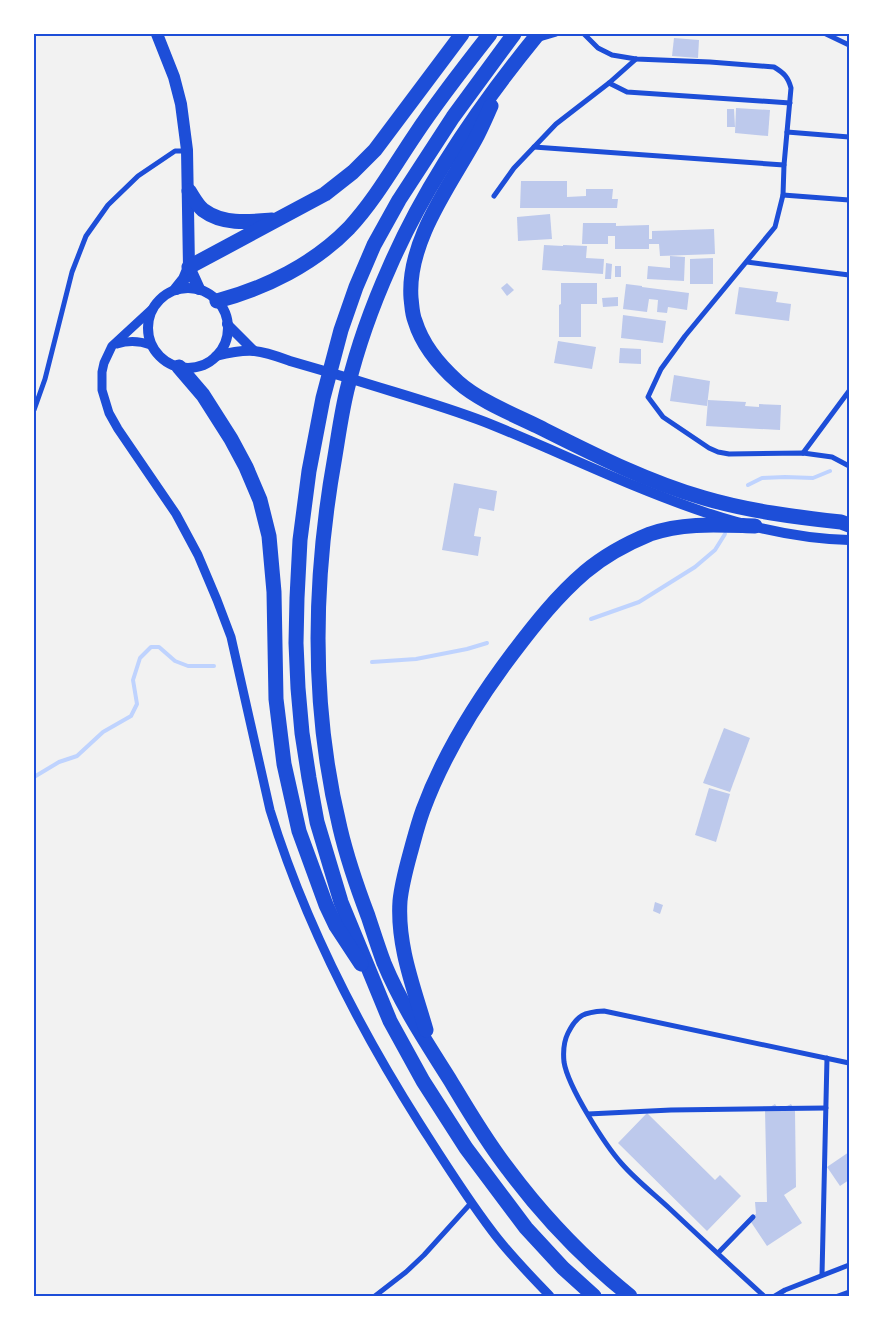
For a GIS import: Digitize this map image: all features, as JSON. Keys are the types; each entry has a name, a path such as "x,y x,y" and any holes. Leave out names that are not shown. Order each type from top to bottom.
{"highway":[{"path":"189,267 325,194 353,172 375,150 462,34"},
{"path":"217,301 256,288 308,262 350,227 385,181 446,91 490,34"},
{"path":"514,34 453,117 399,200 374,245 341,330 323,398 309,471 300,540 297,598 297,670 302,733 317,822 341,902 390,1021 423,1081 466,1148 526,1228 563,1268 594,1296"},
{"path":"536,37 508,70 437,174 390,264 356,356 342,412 323,528 317,639 320,711 330,780 350,868 384,962 401,999 507,1169 540,1210 576,1248 630,1296"},
{"path":"508,70 476,138 438,204 416,253 411,297 414,320 423,340 438,361 459,383 488,402 592,454 656,482 704,498 756,510 841,522 849,525"},
{"path":"189,192 202,209 211,215 238,222 278,219"},
{"path":"178,367 203,395 231,439 246,467 260,500 269,536 274,592 276,699 284,764 299,831 326,905 336,926 350,949 376,984"},
{"path":"434,1054 404,957 401,937 400,902 405,870 423,811 446,758 468,717 492,680 536,622 586,570 617,550 651,534 684,526 755,526"}],"main road":[{"path":"157,34 174,77 181,104 188,150 189,267 184,279 176,289"},
{"path":"189,267 199,289"},
{"path":"188,288 199,289 217,301 226,316 228,324 225,341 216,356 199,366 189,368 178,367 158,355 151,345 148,334 148,322 151,310 158,301 176,289 188,288"},
{"path":"228,324 254,351"},
{"path":"216,356 254,351 276,357 433,404 491,424 662,497 712,514 755,526 815,537 849,540"}],"street":[{"path":"536,37 543,38 556,34"},
{"path":"584,34 598,48 612,55 636,59 774,67 783,72 788,78 791,88 783,195 775,227 673,352 661,369 648,397 663,417 718,452 729,454 803,453 832,457 849,466"},
{"path":"826,34 849,45"},
{"path":"494,196 514,168 556,124 609,83 636,59"},
{"path":"609,83 628,92 790,103"},
{"path":"787,132 849,137"},
{"path":"534,146 784,165"},
{"path":"34,410 45,379 72,272 86,236 108,206 138,176 175,151 188,150"},
{"path":"783,195 849,200"},
{"path":"746,262 849,275"},
{"path":"151,310 112,346 102,372 104,401 118,429 176,514 198,555 217,600 231,637 270,810 307,913 370,1041 401,1094 471,1203 493,1232 550,1296"},
{"path":"112,346 132,341 151,345"},
{"path":"803,453 849,391"},
{"path":"764,1296 622,1164 588,1114 571,1083 564,1064 563,1048 567,1036 573,1023 580,1016 591,1011 604,1011 849,1063"},
{"path":"822,1275 827,1058"},
{"path":"588,1114 671,1110 826,1108"},
{"path":"375,1296 424,1255 471,1203"},
{"path":"718,1253 753,1217"},
{"path":"775,1296 785,1290 849,1264"},
{"path":"838,1296 849,1292"}],"building":[{"path":"674,38 699,40 698,58 672,56"},
{"path":"736,108 770,110 768,136 735,133"},
{"path":"727,109 734,109 735,127 727,127"},
{"path":"521,181 567,181 567,197 586,196 586,189 613,189 612,199 618,199 617,208 520,208"},
{"path":"550,214 552,239 518,241 517,217"},
{"path":"583,223 616,223 616,226 649,225 649,239 652,239 652,231 714,229 715,254 660,256 659,244 649,244 649,249 615,249 615,236 608,236 608,244 582,244"},
{"path":"544,245 587,246 586,258 604,259 603,274 542,270"},
{"path":"670,256 685,257 684,281 647,279 648,266 670,268"},
{"path":"713,258 713,284 690,284 690,259"},
{"path":"606,263 612,264 611,279 605,279"},
{"path":"615,266 621,266 621,277 615,277"},
{"path":"507,283 514,290 507,296 501,288"},
{"path":"561,283 597,283 597,304 581,304 581,337 559,337"},
{"path":"626,284 689,293 687,310 668,307 667,313 657,312 658,300 649,299 647,312 623,309"},
{"path":"739,287 778,292 776,302 791,304 789,321 735,314"},
{"path":"618,297 618,306 603,307 602,298"},
{"path":"623,315 666,321 663,343 621,338"},
{"path":"558,341 596,347 592,369 554,363"},
{"path":"620,348 641,349 641,364 619,363"},
{"path":"674,375 710,381 707,406 670,401"},
{"path":"708,400 746,402 745,406 759,407 759,404 781,405 780,430 706,426"},
{"path":"454,483 497,491 494,511 479,508 474,536 481,537 478,556 442,550"},
{"path":"724,728 750,738 730,792 703,783"},
{"path":"709,788 730,794 716,842 695,835"},
{"path":"655,902 663,905 660,914 653,911"},
{"path":"775,1104 779,1110 791,1104 795,1111 796,1187 784,1195 802,1223 767,1246 749,1219 756,1214 755,1202 767,1202 765,1110"},
{"path":"647,1113 715,1180 720,1175 741,1196 707,1231 618,1143"},
{"path":"849,1152 849,1180 840,1186 827,1167"}],"waterway":[{"path":"748,485 762,478 813,478 830,471"},
{"path":"591,619 639,602 695,567 715,550 725,534"},
{"path":"372,662 416,659 487,643"},
{"path":"34,777 59,762 77,756 103,732 131,716 137,704 133,680 140,658 151,647 159,647 175,661 188,666 214,666"}]}
